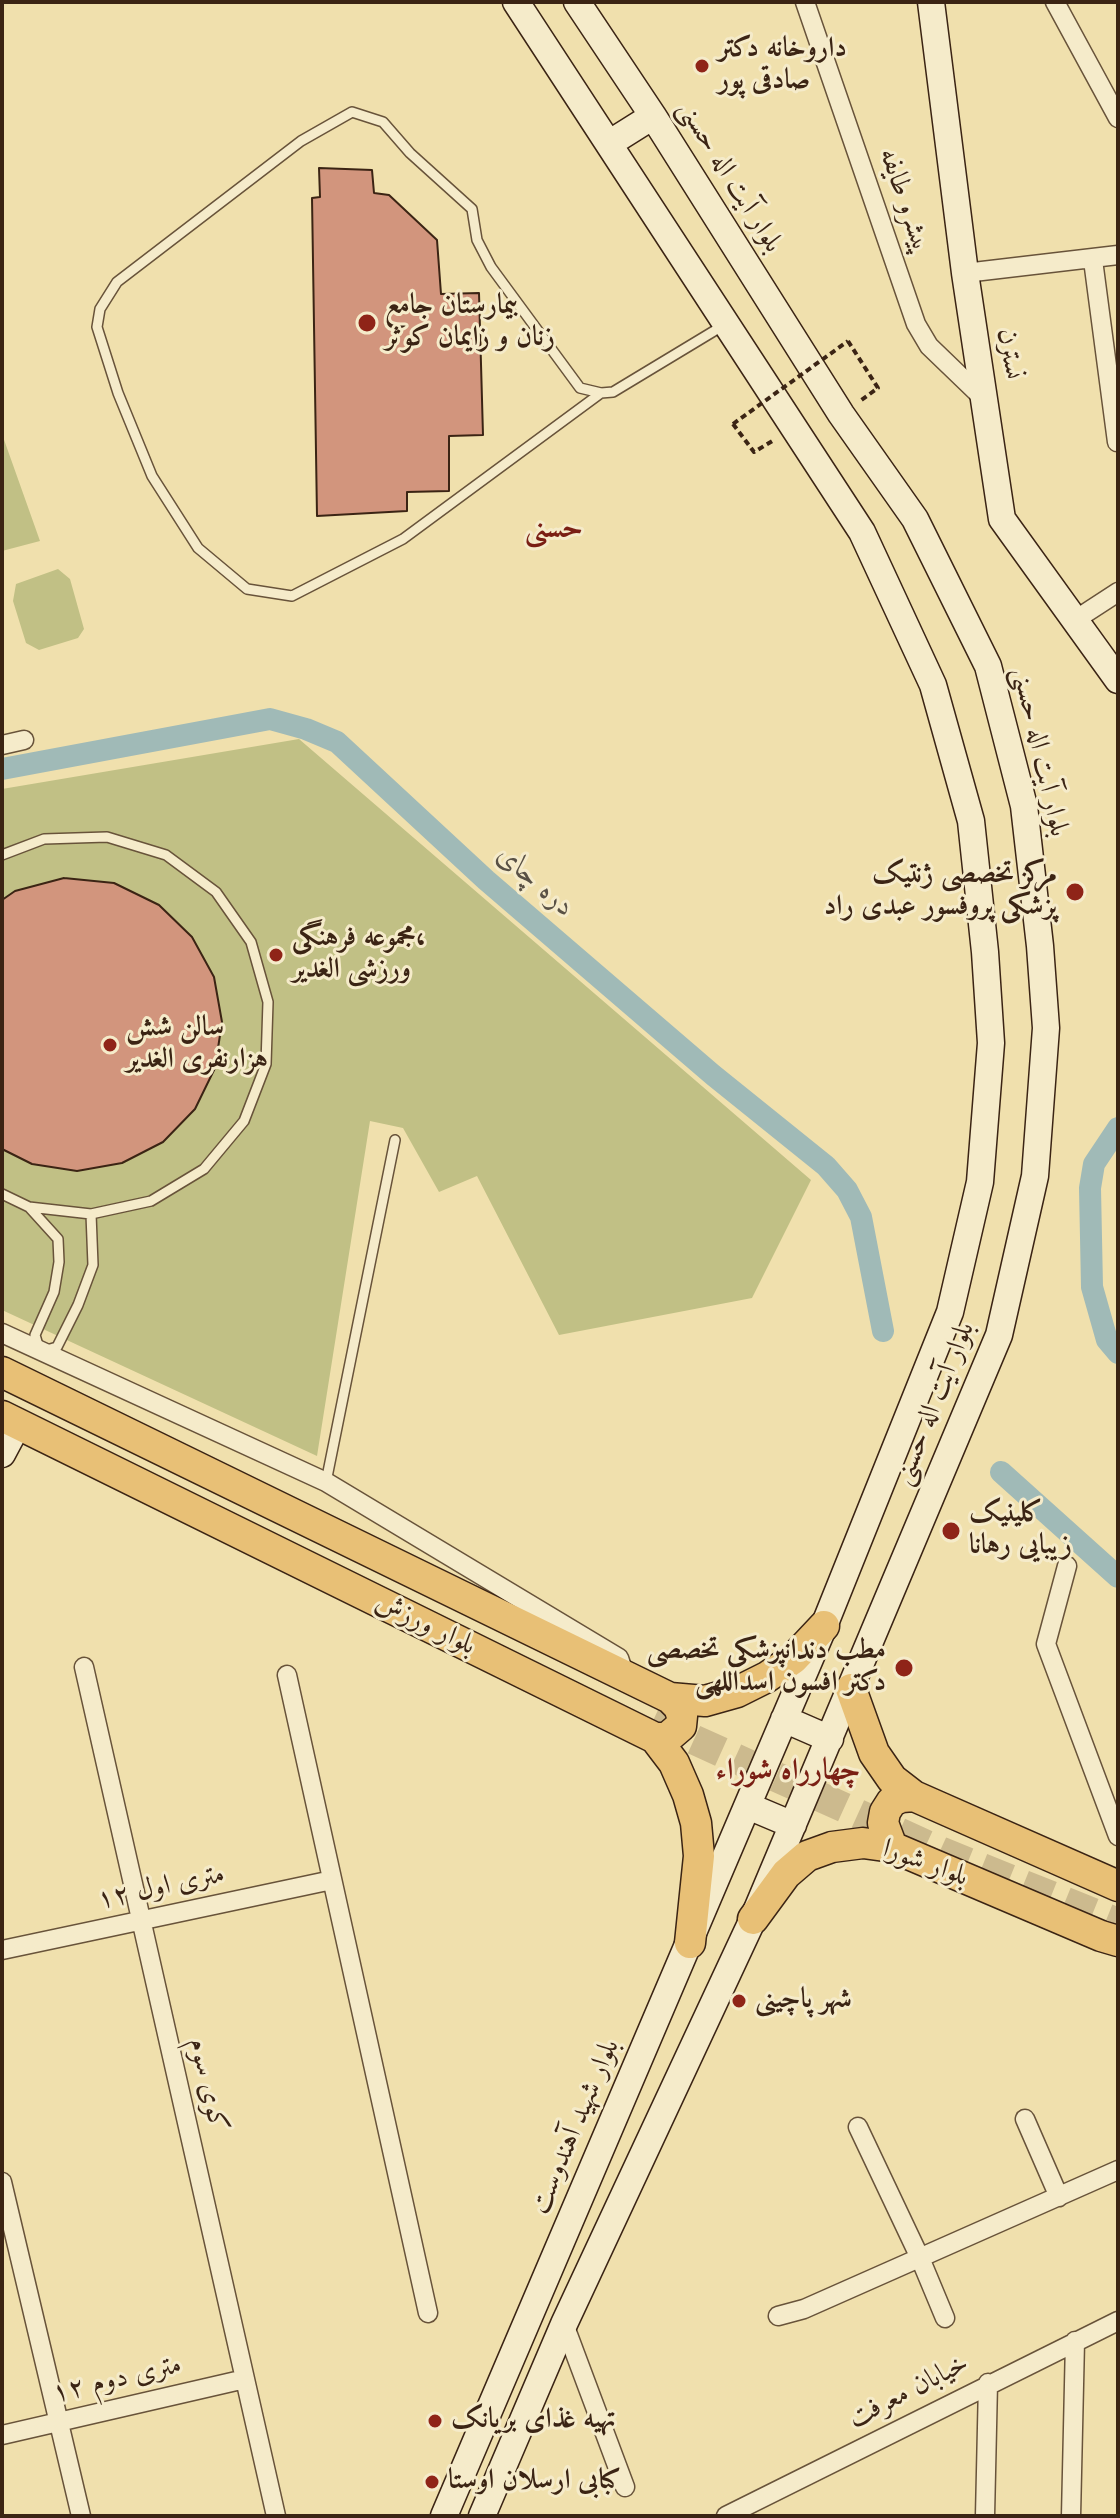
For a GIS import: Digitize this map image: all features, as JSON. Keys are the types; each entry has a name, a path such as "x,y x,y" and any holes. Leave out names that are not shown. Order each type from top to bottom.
{"main road":[{"name":"بلوار آیت اله حسنی","path":"516,2 862,532 933,685 971,821 991,1043 980,1182 950,1312 766,1762"},
{"name":"بلوار آیت اله حسنی","path":"577,2 653,116 841,414 915,519 988,666 1024,806 1046,1028 1035,1176 999,1335 793,1825"},
{"name":"نسترن","path":"931,2 965,273 1002,519 1118,680"},
{"path":"610,143 653,116"},
{"name":"بلوار ورزش","path":"2,1372 670,1698 705,1701 737,1692 793,1659 824,1626"},
{"path":"2,1454 10,1420"},
{"name":"بلوار ورزش","path":"10,1420 655,1738 674,1763 696,1823 699,1856 690,1943"},
{"name":"بلوار شورا","path":"851,1689 874,1753 892,1779 914,1796 1117,1880"},
{"path":"655,1738 667,1738 681,1726 679,1707 670,1698"},
{"path":"784,1719 830,1739"},
{"name":"بلوار شهید آهندوست","path":"444,2516 766,1762"},
{"path":"892,1847 883,1823 885,1812 892,1801 914,1796"},
{"path":"482,2516 564,2324 753,1919 793,1825 748,1806"},
{"name":"بلوار شورا","path":"753,1919 786,1874 807,1856 832,1847 863,1843 892,1847 1118,1941"}],"street":[{"name":"پیشرو طایفه","path":"805,2 916,324 929,346 983,398"},
{"path":"1055,2 1118,118"},
{"path":"965,273 1118,255"},
{"path":"1093,260 1117,442"},
{"path":"1075,620 1118,592"},
{"path":"2,745 24,740"},
{"path":"2,1333 326,1482 619,1658 625,1677"},
{"path":"34,1387 40,1352"},
{"path":"1067,1566 1046,1644 1118,1836"},
{"name":"کوی سوم","path":"84,1667 276,2516"},
{"path":"287,1675 428,2313"},
{"name":"۱۲ متری اول","path":"2,1950 332,1880"},
{"path":"1025,2119 1059,2197"},
{"path":"858,2127 945,2318"},
{"path":"778,2316 804,2309 1118,2170"},
{"path":"2,2182 81,2516"},
{"name":"خیابان معرفت","path":"726,2516 752,2509 988,2383 1118,2321"},
{"path":"564,2324 625,2487"},
{"path":"1071,2516 1075,2341"},
{"name":"۱۲ متری دوم","path":"2,2435 245,2379"},
{"path":"985,2516 988,2383"}],"lane":[{"path":"601,393 403,539 292,596 247,589 198,548 152,476 118,393 97,327 100,309 117,282 301,141 352,112 383,122 410,153 472,209 477,240 491,267 580,388 601,393 613,392 726,324"},
{"path":"2,855 44,839 107,837 166,855 216,892 251,942 268,1002 266,1064 244,1121 204,1169 151,1201 91,1214 29,1207 2,1194"},
{"path":"326,1482 395,1140"},
{"path":"29,1207 58,1239 59,1262 54,1292 35,1335 40,1352 57,1347 93,1265 91,1214"}],"path":[{"path":"754,452 733,424 848,341 878,388"}],"shaded area":[{"path":"2,434 40,541 2,551"},
{"path":"58,569 70,579 84,629 78,638 39,650 26,643 13,601 16,584"},
{"name":"مجموعه فرهنگی، ورزشی الغدیر","path":"299,739 811,1180 752,1298 559,1335 477,1176 439,1192 403,1128 370,1121 317,1456 2,1310 2,789"}],"building":[{"path":"319,168 372,170 374,193 389,195 437,240 441,294 479,293 483,435 449,436 449,491 407,492 407,511 317,516 312,198 320,197"},
{"name":"سالن شش هزارنفری الغدیر","path":"64,878 114,883 159,905 192,937 214,977 222,1022 215,1068 195,1109 163,1142 122,1163 77,1171 32,1164 2,1149 2,900 15,891"}],"waterway":[{"name":"دره چای","path":"2,769 270,719 337,742 486,880 713,1075 826,1166 847,1190 861,1217 883,1331"},
{"path":"1118,1128 1094,1164 1090,1188 1092,1287 1107,1340 1118,1353"},
{"name":"دره چای","path":"1001,1472 1118,1577"}],"tunnel":[{"path":"653,1721 942,1852 1118,1923"}],"place":[{"name":"داروخانه دکتر صادقی پور","path":"702,66"},
{"name":"بیمارستان جامع زنان و زایمان کوثر","path":"367,323"},
{"name":"مرکز تخصصی ژنتیک پزشکی پروفسور عبدی راد","path":"1075,892"},
{"name":"مجموعه فرهنگی، ورزشی الغدیر","path":"276,955"},
{"name":"سالن شش هزارنفری الغدیر","path":"110,1045"},
{"name":"کلینیک زیبایی رهانا","path":"951,1531"},
{"name":"مطب دندانپزشکی تخصصی دکتر افسون اسداللهی","path":"904,1668"},
{"name":"شهر پاچینی","path":"739,2001"},
{"name":"تهیه غذای بریانک","path":"435,2421"},
{"name":"کبابی ارسلان اوستا","path":"432,2482"}],"district":[{"name":"حسنی","path":"554,530"},
{"name":"چهارراه شوراء","path":"788,1772"}]}
